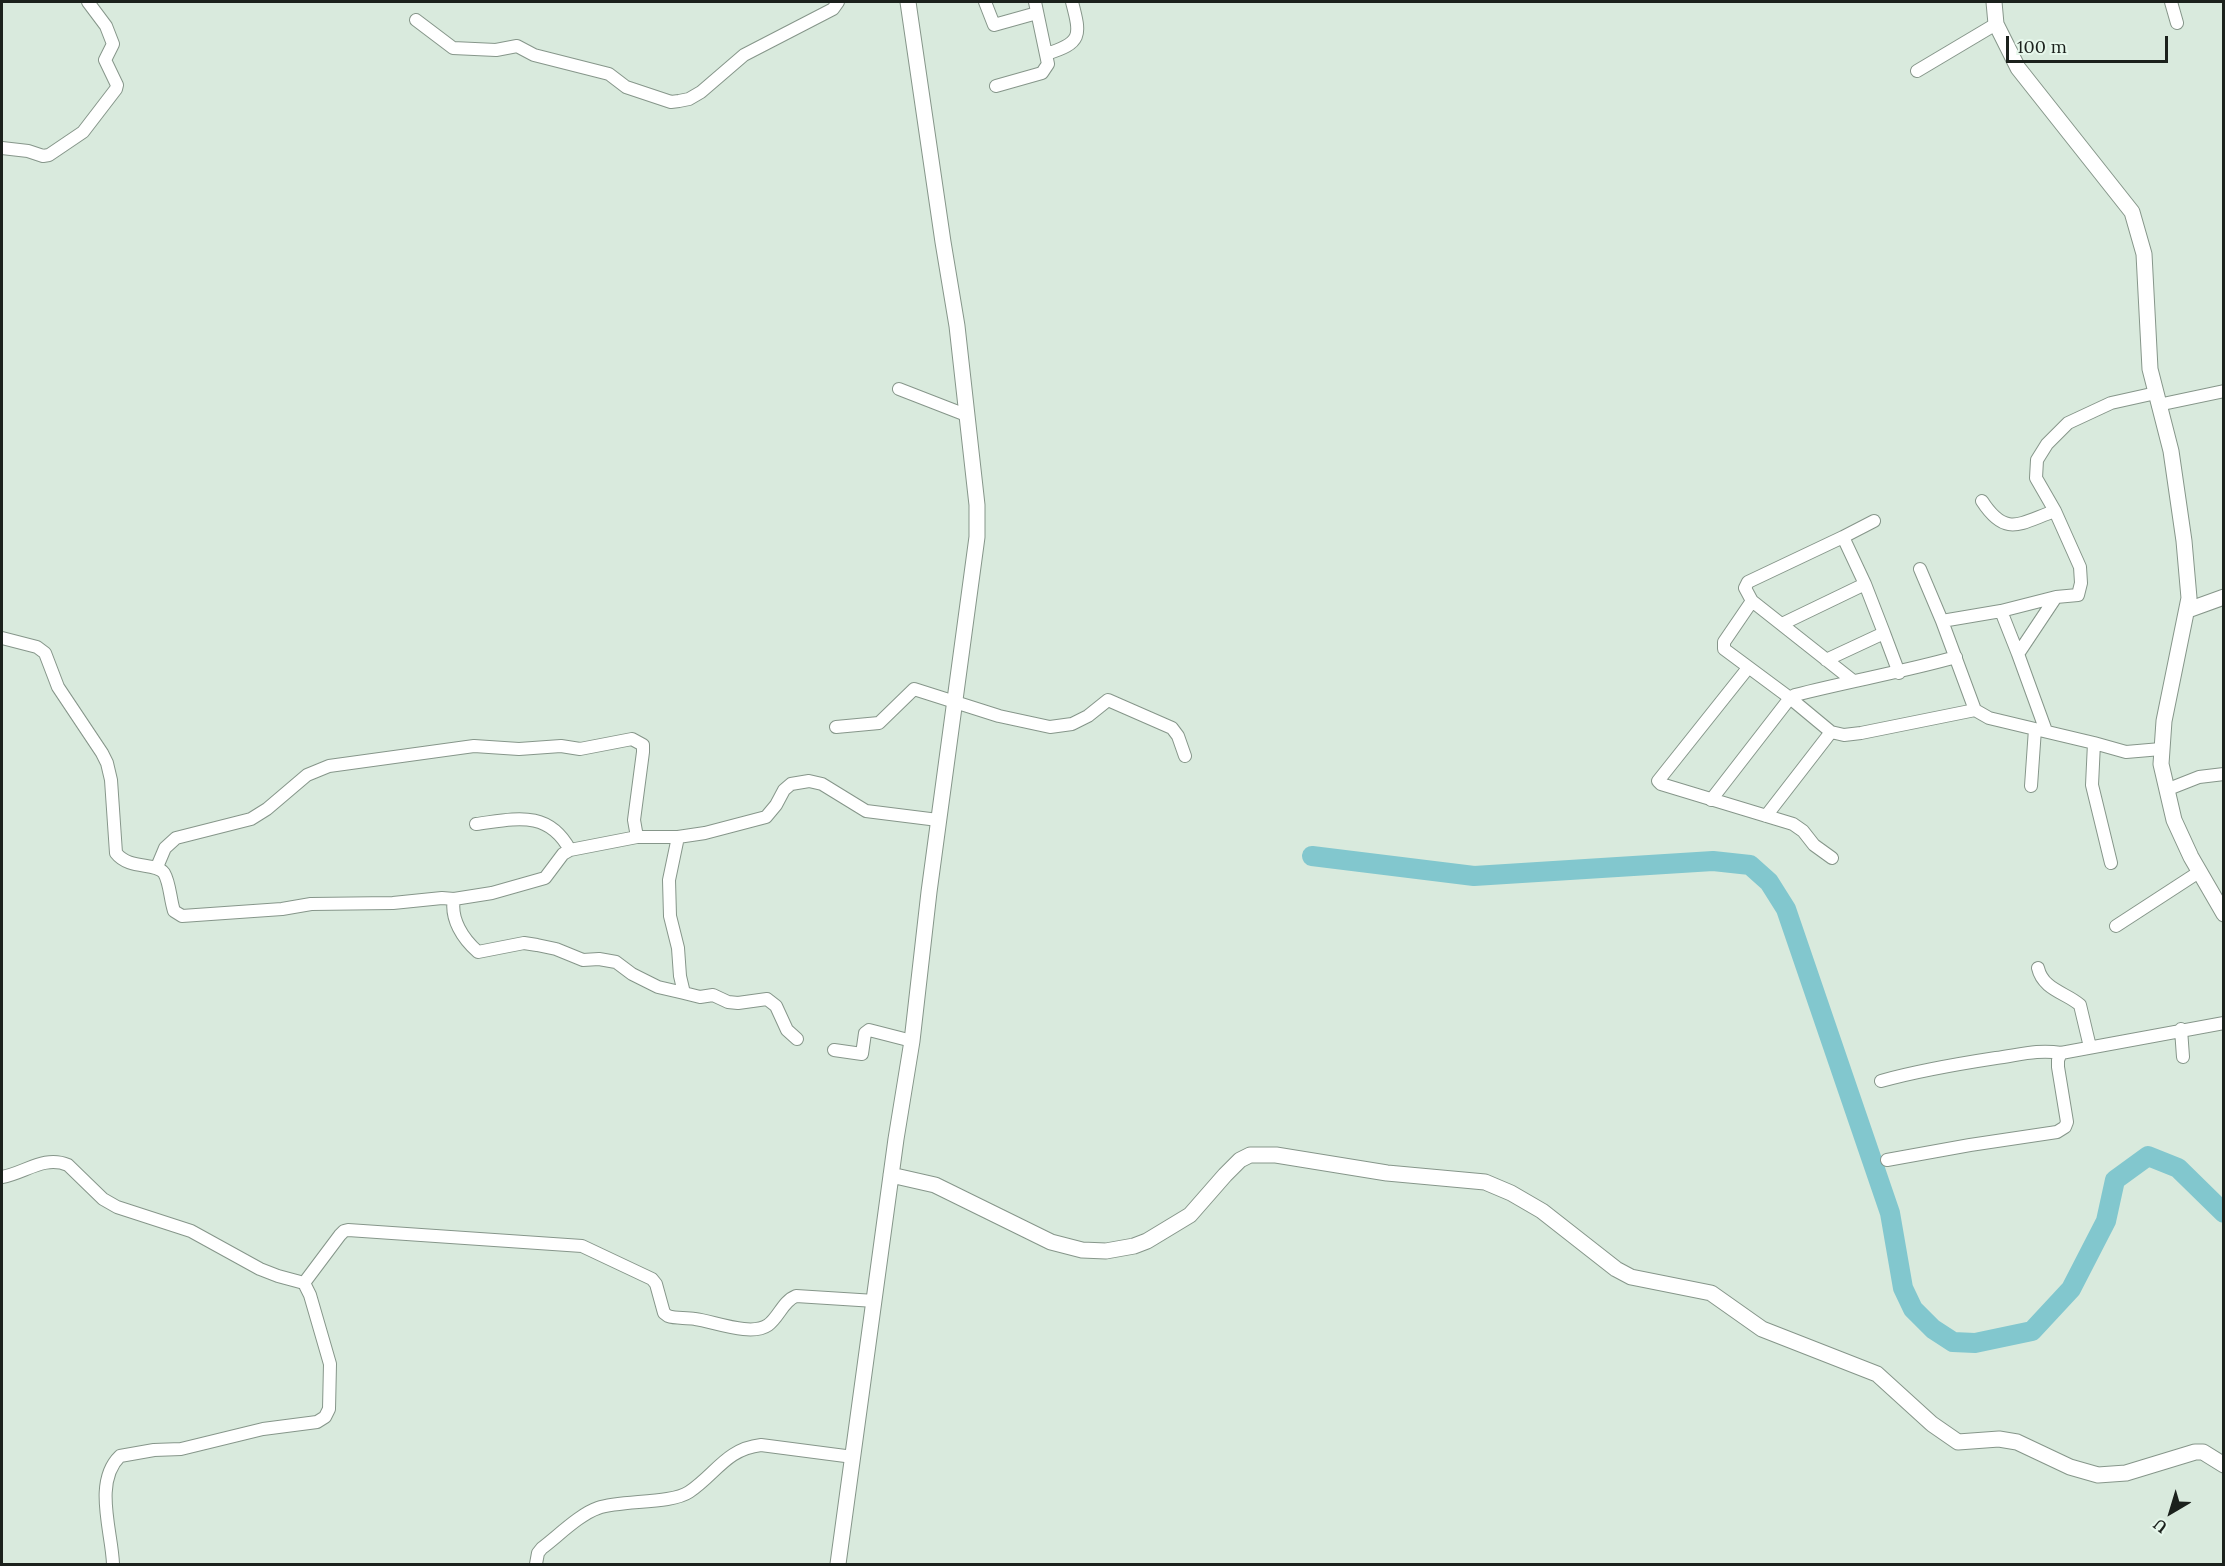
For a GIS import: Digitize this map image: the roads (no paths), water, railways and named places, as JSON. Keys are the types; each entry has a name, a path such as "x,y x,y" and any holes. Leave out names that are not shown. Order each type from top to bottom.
{"street":[{"path":"2,148 28,151 43,156 49,154 84,132 116,89 117,85 105,60 113,44 106,26 88,2"},
{"path":"416,20 453,48 496,50 514,45 520,46 534,55 609,74 623,86 671,102 689,99 701,92 744,55 833,9 838,2"},
{"path":"838,1564 866,1349 875,1301 896,1139 912,1041 938,820 976,537 978,505 957,326 908,2"},
{"path":"985,2 992,24 996,26 1036,7 1050,53 1048,64 1042,73 996,86"},
{"path":"1050,53 1066,48 1075,38 1077,23 1072,2"},
{"path":"1994,2 1996,24 2018,68 2132,212 2144,254 2150,369 2171,451 2188,584 2188,610 2174,668 2161,749 2161,764 2174,820 2199,872 2223,914"},
{"path":"2171,2 2177,24"},
{"path":"1917,71 1996,24"},
{"path":"899,389 966,415"},
{"path":"1942,621 2001,611 2056,597 2078,595 2081,583 2080,567 2055,512 2036,478 2037,460 2047,444 2068,423 2112,403 2223,390"},
{"path":"1982,501 1990,513 2011,526 2055,512"},
{"path":"1852,680 1752,601 1746,588 1748,582 1874,521"},
{"path":"1843,537 1865,584 1899,673"},
{"path":"1920,570 1942,621 1975,710 1989,718 2126,752 2161,749"},
{"path":"1782,624 1865,584"},
{"path":"2018,654 2056,597"},
{"path":"2188,610 2223,597"},
{"path":"1752,601 1723,646 1724,650 1790,698 1831,732 1844,735 1861,733 1975,710"},
{"path":"2001,611 2018,654 2041,730 2031,786"},
{"path":"1826,660 1884,633"},
{"path":"2,638 37,647 47,656 58,687 107,764 112,794 116,854 124,861 144,867 157,867 164,873 174,910 182,916 282,909 311,904 393,903 454,899 503,890 545,878 563,854 570,850 637,837 678,837 705,833 766,817 784,790 791,784 809,781 822,784 866,811 938,820"},
{"path":"1711,800 1790,698 1796,694 1852,680 1899,673 1956,657"},
{"path":"1748,668 1658,781 1661,784 1711,800 1793,824 1803,831 1814,845 1832,858"},
{"path":"836,727 879,723 914,689 1016,720 1050,727 1072,724 1088,716 1108,700 1172,728 1178,736 1185,756"},
{"path":"1766,816 1831,732"},
{"path":"157,867 165,848 176,838 251,819 267,809 307,775 329,766 474,746 519,749 561,746 580,749 632,739 638,741 643,745 643,752 634,820 637,837"},
{"path":"2094,743 2092,785 2111,863"},
{"path":"2166,790 2199,777 2223,774"},
{"path":"476,824 524,818 540,821 554,828 563,837 570,850"},
{"path":"678,837 669,880 670,916 678,948 684,993"},
{"path":"2115,926 2199,872"},
{"path":"454,899 456,922 467,942 478,952 524,943 537,945 583,960 599,959 616,962 632,975 658,987 700,997 713,995 728,1002 738,1003 767,999 776,1006 787,1030 797,1039"},
{"path":"2038,968 2044,980 2060,994 2080,1005 2090,1047"},
{"path":"1881,1081 1935,1067 2026,1052 2061,1053 2223,1023"},
{"path":"2181,1029 2183,1057"},
{"path":"834,1050 860,1055 863,1052 865,1033 868,1030 912,1041"},
{"path":"1887,1160 2060,1131 2067,1122 2058,1067 2061,1053"},
{"path":"891,1175 934,1185 1051,1242 1094,1251 1120,1250 1165,1232 1195,1210 1225,1175 1240,1160 1250,1155 1276,1155 1388,1173 1485,1182 1542,1211 1616,1269 1631,1277 1711,1293 1752,1323 1772,1334 1877,1374 1932,1424 1958,1442 1999,1440 2017,1442 2070,1467 2098,1475 2127,1473 2195,1452 2203,1452 2223,1465"},
{"path":"2,1177 46,1161 60,1162 68,1165 103,1199 117,1207 191,1231 260,1269 304,1282"},
{"path":"304,1282 340,1235 348,1230 582,1246 652,1279 656,1284 664,1312 668,1316 697,1319 725,1327 762,1328 796,1296 875,1301"},
{"path":"113,1564 105,1511 109,1472 120,1456 181,1449 263,1429 317,1422 325,1417 329,1409 330,1364 304,1282"},
{"path":"536,1564 538,1553 542,1548 588,1513 603,1507 681,1496 694,1488 731,1454 748,1446 760,1445 853,1457"}],"waterway":[{"path":"1312,856 1474,876 1713,861 1750,865 1769,882 1786,909 1890,1213 1903,1288 1913,1309 1933,1329 1953,1342 1975,1343 2032,1331 2071,1289 2106,1221 2115,1180 2148,1156 2178,1168 2224,1213"}]}
